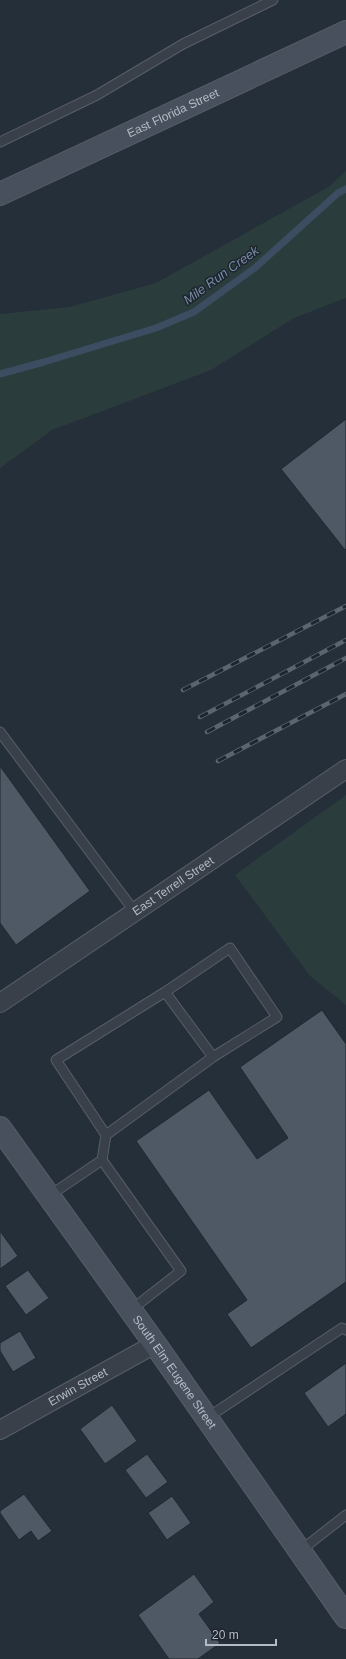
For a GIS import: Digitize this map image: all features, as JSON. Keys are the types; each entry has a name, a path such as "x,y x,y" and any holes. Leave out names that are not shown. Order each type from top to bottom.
{"main road":[{"name":"East Florida Street","path":"0,194 346,32"},
{"name":"South Elm Eugene Street","path":"0,1128 131,1310 346,1617"}],"street":[{"name":"East Terrell Street","path":"0,1003 346,769"},
{"name":"Erwin Street","path":"0,1430 155,1344"}],"lane":[{"path":"0,142 97,95 183,44 273,0"},
{"path":"0,732 135,912"},
{"path":"106,1134 213,1056 277,1017 230,948 166,992 56,1060 106,1134 102,1160 181,1271 131,1310"},
{"path":"166,992 213,1056"},
{"path":"49,1196 102,1160"},
{"path":"207,1418 342,1328 346,1330"},
{"path":"300,1551 346,1515"}],"green space":[{"path":"346,171 346,298 294,318 211,370 52,430 0,468 0,314 70,307 156,283 330,186"},
{"path":"346,795 346,1005 310,976 235,875"}],"building":[{"path":"346,419 346,549 345,550 281,469"},
{"path":"0,766 90,891 16,945 0,923"},
{"path":"322,1010 346,1044 346,1282 251,1348 227,1314 247,1300 136,1141 209,1090 257,1159 288,1138 240,1067"},
{"path":"0,1231 18,1256 0,1269"},
{"path":"28,1270 49,1298 26,1315 5,1286"},
{"path":"20,1331 36,1358 13,1372 0,1351 0,1343"},
{"path":"346,1363 346,1414 328,1427 304,1393"},
{"path":"112,1405 137,1441 105,1464 80,1429"},
{"path":"147,1454 168,1482 146,1498 125,1470"},
{"path":"24,1494 52,1531 38,1541 31,1531 19,1540 0,1513 0,1511"},
{"path":"172,1496 191,1523 167,1540 148,1513"},
{"path":"194,1574 214,1602 199,1614 220,1643 198,1659 169,1659 138,1615"}],"waterway":[{"name":"Mile Run Creek","path":"0,374 156,328 194,312 256,267 338,193 346,189"}],"railway":[{"path":"183,690 346,606"},
{"path":"200,717 346,640"},
{"path":"207,732 346,658"},
{"path":"218,761 346,694"}]}
